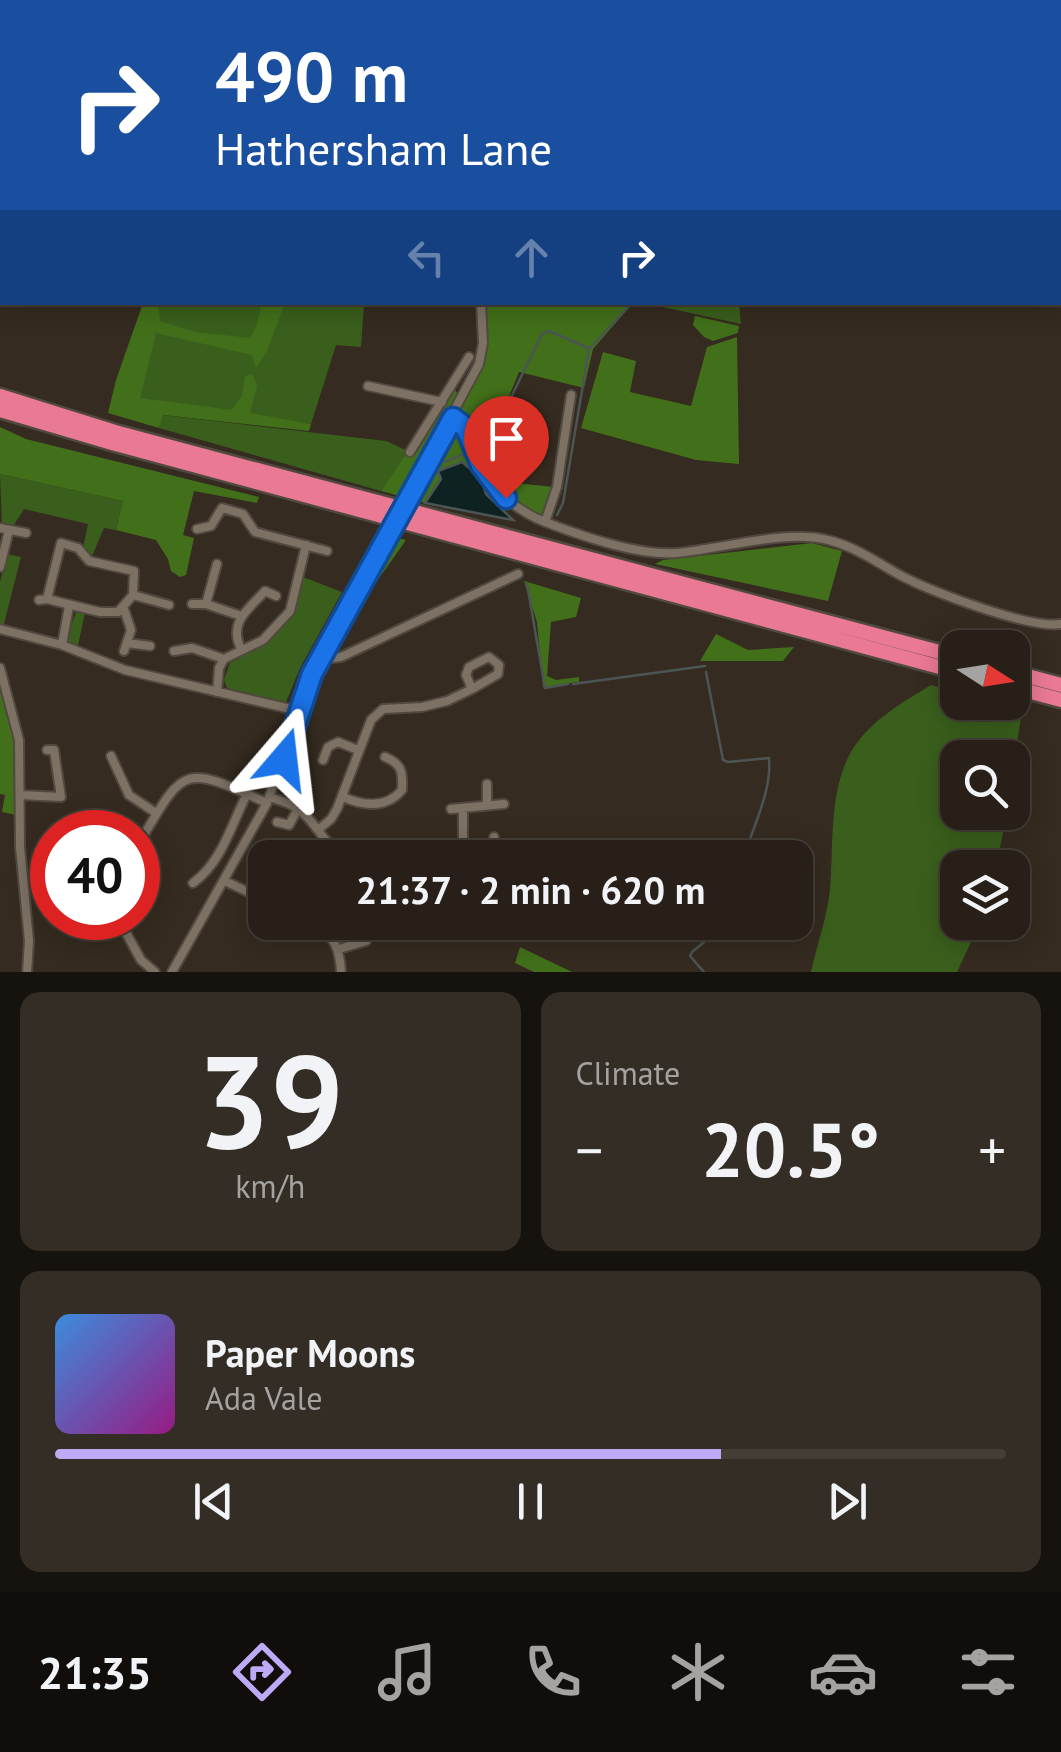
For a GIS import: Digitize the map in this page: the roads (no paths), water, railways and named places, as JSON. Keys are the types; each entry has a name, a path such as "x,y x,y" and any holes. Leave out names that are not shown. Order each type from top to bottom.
{"highway":[{"path":"0,396 115,432 940,652"},
{"path":"0,410 940,667"},
{"path":"1030,677 1061,685"},
{"path":"1030,692 1061,700"}],"street":[{"path":"174,971 269,800 322,654 473,378 483,343 481,305"},
{"path":"410,452 468,357"},
{"path":"462,372 473,378"},
{"path":"368,386 442,402"},
{"path":"545,522 557,484 571,395"},
{"path":"453,418 466,428 481,465 506,498 545,522 662,554 817,537 846,545 898,574 1005,616 1040,625 1061,624"},
{"path":"197,529 210,526 222,508 242,514 255,532 327,551"},
{"path":"0,568 4,529 26,533"},
{"path":"49,540 62,543 78,548 89,561 134,571 133,595 124,610 111,614 43,599 62,543"},
{"path":"217,692 219,668 224,659 263,640 290,611 306,545"},
{"path":"206,604 217,564"},
{"path":"322,654 341,657 518,574"},
{"path":"241,649 235,634 241,616 265,591 276,596"},
{"path":"133,595 169,605"},
{"path":"192,604 206,604 241,616"},
{"path":"62,645 70,606"},
{"path":"124,610 131,630 126,647 150,646"},
{"path":"0,629 62,645 125,670 299,710"},
{"path":"174,651 192,648 224,659"},
{"path":"318,830 331,819 343,797 371,720 384,709 422,707 472,690 498,674 499,665 494,658 485,658 469,667 466,675 472,690"},
{"path":"0,668 18,735 20,847 29,941 27,972"},
{"path":"323,760 328,747 338,742 358,750"},
{"path":"21,795 62,802 52,748"},
{"path":"112,756 129,795 150,810"},
{"path":"343,797 371,804 395,799 402,790 402,770 397,762 385,757"},
{"path":"402,770 416,767"},
{"path":"159,810 179,783 196,776 208,777 298,809 327,840"},
{"path":"487,784 487,805"},
{"path":"192,883 215,860 247,794"},
{"path":"451,809 504,804"},
{"path":"463,808 463,840"},
{"path":"277,822 289,825 298,809"},
{"path":"494,836 494,840"},
{"path":"225,881 248,892"},
{"path":"129,940 154,972"},
{"path":"333,940 339,949 341,972"},
{"path":"339,949 366,941"}],"water":[{"path":"462,462 481,478 486,494 513,520 425,503 441,479 438,471"}],"waterway":[{"path":"557,515 563,503 589,349 630,305"},
{"path":"484,443 496,428 542,334 549,331 588,348"},
{"path":"445,462 466,453"},
{"path":"527,584 545,688 568,684"},
{"path":"573,684 705,666"},
{"path":"706,672 723,760 769,758 765,796 750,840"},
{"path":"704,972 690,956 706,940"}]}
